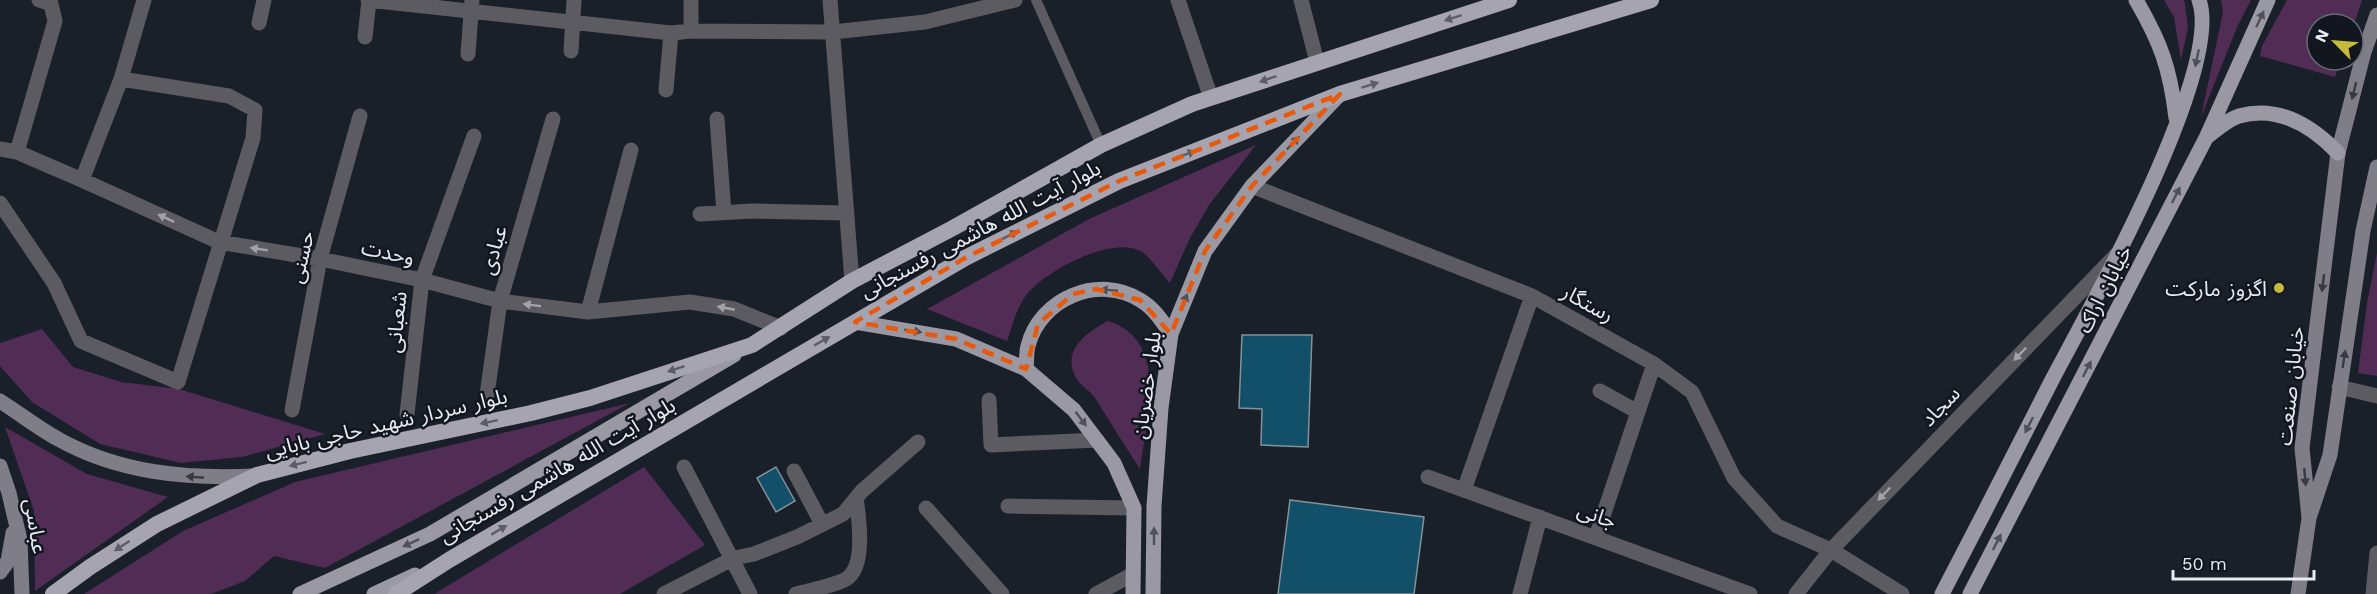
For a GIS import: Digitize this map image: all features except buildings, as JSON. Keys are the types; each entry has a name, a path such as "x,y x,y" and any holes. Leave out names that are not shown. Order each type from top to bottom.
{"highway":[{"name":"بلوار آیت الله هاشمی رفسنجانی","path":"752,345 852,281 953,228 1101,145 1192,104 1509,0"},
{"name":"بلوار آیت الله هاشمی رفسنجانی","path":"449,560 965,258 1119,181 1340,94 1651,0"},
{"name":"بلوار سردار شهید حاجی بابایی","path":"53,594 156,524 254,477 350,451 531,413 590,398 752,345"},
{"path":"396,594 449,560"}],"main road":[{"path":"2136,0 2164,53 2171,79 2177,124"},
{"name":"خیابان اراک","path":"1942,594 2119,251 2177,124 2193,74 2202,33 2199,0"},
{"name":"خیابان اراک","path":"1971,594 2206,138 2268,0"},
{"name":"خیابان صنعت","path":"2308,518 2302,448 2338,153 2364,52 2377,15"},
{"name":"بلوار خضریان","path":"1153,594 1154,506 1161,408 1170,334 1205,251 1252,186 1340,94"},
{"path":"2206,138 2237,116 2259,112 2278,114 2322,136 2338,153"},
{"path":"2298,594 2308,518 2330,455 2364,231 2377,167"},
{"path":"1026,369 1028,346 1038,324 1053,306 1073,294 1096,289 1119,291 1130,295 1158,315 1170,334"},
{"name":"بلوار خضریان","path":"855,322 956,339 1026,369 1074,410 1114,462 1134,508 1133,594"},
{"name":"بلوار آیت الله هاشمی رفسنجانی","path":"300,594 430,534 752,345"},
{"path":"0,401 57,439 92,455 123,465 155,474 206,478 254,477"},
{"name":"عباسی","path":"0,466 20,540 22,594"},
{"path":"0,572 8,561 16,521"},
{"name":"بلوار آیت الله هاشمی رفسنجانی","path":"374,594 449,560"}],"street":[{"path":"17,152 55,21 51,4 39,0"},
{"path":"82,180 121,79 144,0"},
{"path":"259,23 264,0"},
{"path":"365,37 369,0 472,6 574,22 671,33 691,31 833,32 925,22 1015,0"},
{"path":"571,51 574,0"},
{"path":"691,0 691,31"},
{"path":"830,0 852,281"},
{"path":"1178,0 1211,98"},
{"path":"1301,0 1317,62"},
{"path":"468,54 472,6"},
{"path":"666,90 671,33"},
{"path":"0,203 54,283 81,341 178,382 252,138 255,110 229,96 121,79"},
{"name":"حسنی","path":"292,410 320,259 360,116"},
{"name":"عبادی","path":"487,394 500,301 553,119"},
{"path":"717,119 724,213"},
{"name":"شعبانی","path":"406,414 422,280 474,136"},
{"name":"وحدت","path":"0,149 17,152 219,242 320,259 422,280 500,301 588,312 690,302 734,309 781,328"},
{"path":"588,312 631,150"},
{"name":"رستگار","path":"1252,186 1532,296 1654,364 1692,392 1734,478 1778,526 1831,550 1902,594"},
{"path":"700,214 753,210 847,213"},
{"name":"سجاد","path":"1796,594 1831,550 2119,251"},
{"path":"1464,490 1532,296"},
{"path":"1596,537 1654,364"},
{"path":"2339,387 2377,396"},
{"path":"1600,392 1638,412"},
{"path":"989,400 991,445 1097,440"},
{"path":"670,593 734,558 754,554 798,537 843,514 856,498 918,442"},
{"path":"684,467 734,558 750,594"},
{"path":"794,471 822,524"},
{"name":"جانی","path":"1428,477 1750,594"},
{"path":"796,594 847,578 857,565 859,541 856,498"},
{"path":"1008,506 1134,508"},
{"path":"926,508 1002,594"},
{"path":"1520,594 1540,517"},
{"path":"2373,594 2377,553"},
{"path":"1096,594 1133,574"}],"lane":[{"path":"1036,0 1101,145"}],"highlighted area":[{"path":"1340,94 1252,186 1205,251 1171,334 1140,300 1096,289 1073,294 1038,324 1026,369 956,339 855,322 965,258 1119,181"}],"shaded area":[{"path":"2164,0 2184,0 2188,28 2181,60 2174,17"},
{"path":"2221,0 2251,0 2238,25 2201,117 2223,12"},
{"path":"2287,0 2362,0 2358,12 2305,12 2305,69 2260,56 2262,46"},
{"path":"2317,72 2337,72 2335,77"},
{"path":"1256,145 1209,205 1190,238 1170,283 1142,252 1130,248 1114,248 1098,251 1064,266 1036,285 1020,304 1007,341 927,309 1089,219"},
{"path":"2377,253 2377,376 2358,373 2367,303"},
{"path":"1108,321 1128,331 1140,346 1147,364 1150,384 1149,406 1140,469 1093,396 1073,372 1071,362 1077,345 1083,338"},
{"path":"42,329 73,367 121,382 179,389 325,434 242,457 181,463 100,444 32,402 0,366 0,343"},
{"path":"630,403 325,568 274,556 245,581 211,594 84,594 183,531 295,482"},
{"path":"5,427 87,474 168,497 35,591 34,511"},
{"path":"644,467 705,545 620,594 434,594"}],"place":[{"name":"اگزوز مارکت","path":"2279,288"}]}
